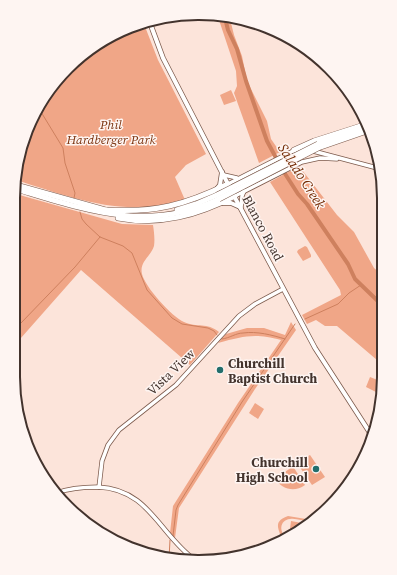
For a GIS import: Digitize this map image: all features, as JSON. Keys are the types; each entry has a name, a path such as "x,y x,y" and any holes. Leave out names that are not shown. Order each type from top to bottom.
{"highway":[{"path":"292,151 314,141 362,127"},
{"path":"20,190 94,212 120,216 147,217 170,215 194,209 219,198 318,146 362,128"},
{"path":"318,146 364,132"},
{"path":"219,198 228,184"},
{"path":"20,185 101,209 150,214 170,212 219,198 235,196"}],"main road":[{"name":"Blanco Road","path":"151,26 163,58 283,289 318,353 369,430"},
{"path":"223,173 219,198 241,208"}],"street":[{"path":"228,184 292,151 304,149 374,168"},
{"path":"235,196 295,164 313,159 330,158 375,170"},
{"path":"223,173 232,178 240,177"},
{"path":"240,177 239,184 242,189 246,190"},
{"path":"241,208 242,196 246,190"},
{"name":"Vista View","path":"99,487 102,461 108,445 119,430 176,385 239,316 255,304 283,289"},
{"path":"62,491 76,488 99,487 117,490 135,498 145,506 179,546 189,555"}],"green space":[{"path":"220,22 231,23 242,56 247,81 267,121 271,139 280,152 259,163 234,93 237,86 236,71"},
{"name":"Phil Hardberger Park","path":"145,28 158,60 206,154 186,165 175,177 185,200 154,207 136,207 102,204 67,196 21,182 23,164 29,141 38,120 50,99 64,81 81,64 109,44"},
{"path":"231,90 236,101 224,105 220,95"},
{"path":"299,166 337,215 354,232 374,268 377,271 377,360 337,326 325,326 316,320 307,324 302,315 341,295 340,290 270,182"},
{"path":"20,195 122,224 153,225 154,246 142,266 144,280 153,294 179,319 189,324 210,327 219,332 190,365 81,270 20,339"},
{"path":"305,246 307,247 311,257 303,261 297,252"},
{"path":"291,322 296,330 255,389 179,508 175,538 170,533 173,506 238,403 281,340 250,336 218,343 226,334 247,328 264,328 285,335"},
{"path":"370,377 377,380 376,392 366,387"},
{"path":"255,403 264,409 258,419 249,413"},
{"path":"310,455 325,477 312,485 297,463"},
{"path":"292,467 305,485 297,489 288,489 275,479"},
{"path":"288,516 306,519 304,521 297,519 286,520 282,524 281,527 283,534 280,535 278,524 283,518"},
{"path":"291,521 301,523 298,525 290,530"}],"waterway":[{"name":"Salado Creek","path":"226,22 237,49 246,81 267,141 282,169 348,264 355,279 377,300"},
{"path":"42,113 63,148 65,163 75,193 74,198"},
{"path":"80,212 82,219 100,237 123,246 132,253 147,290 172,318 182,324 208,328 214,331 217,335"},
{"path":"20,324 75,267 100,237"},
{"path":"305,319 338,304 349,293 361,285"},
{"path":"173,536 178,505 242,402 295,324"},
{"path":"222,339 238,334 248,333 264,334 285,339"},
{"path":"169,552 170,540"}],"place":[{"name":"Churchill Baptist Church","path":"220,370"},
{"name":"Churchill High School","path":"316,469"}]}
